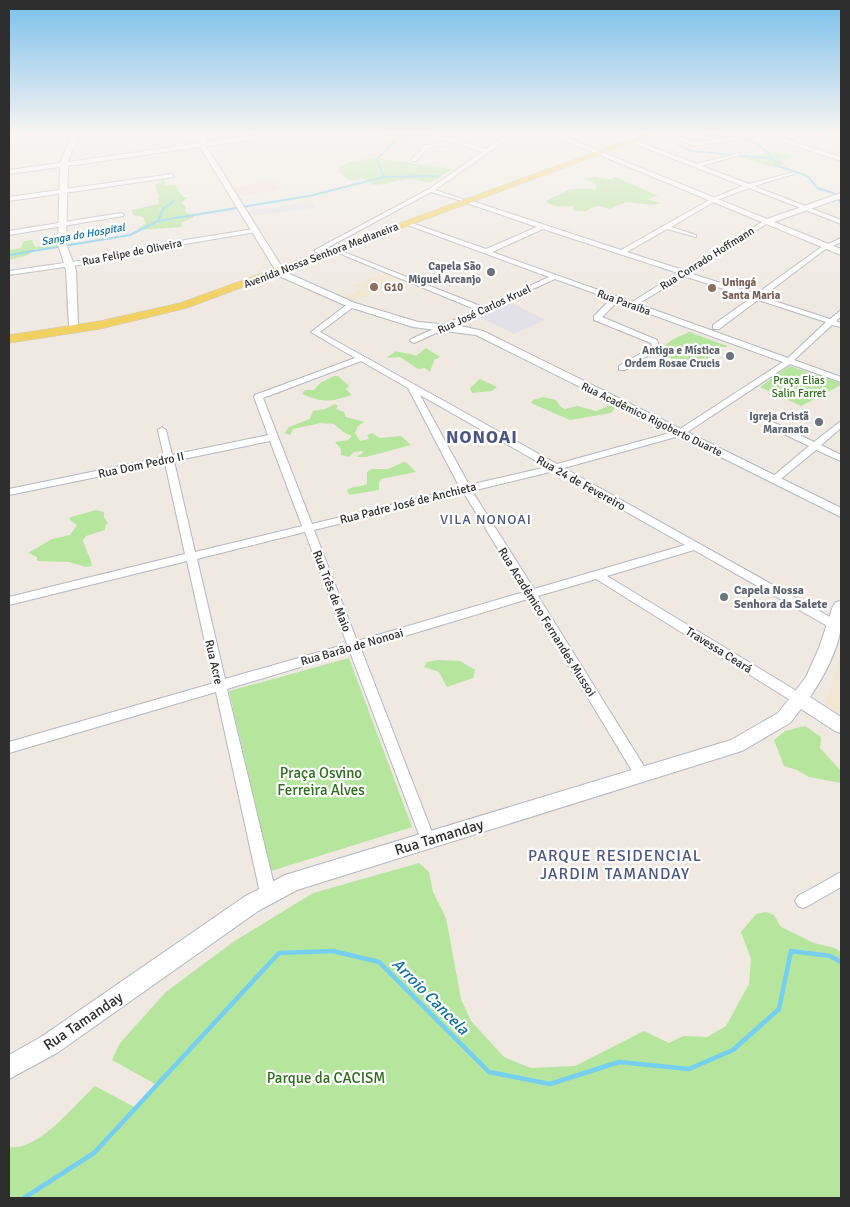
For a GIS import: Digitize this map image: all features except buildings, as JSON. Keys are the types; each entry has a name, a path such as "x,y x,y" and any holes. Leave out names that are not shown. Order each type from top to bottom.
{"main road":[{"name":"Avenida Nossa Senhora Medianeira","path":"9,334 73,324 165,304 334,250 495,189"},
{"name":"Avenida Nossa Senhora Medianeira","path":"9,339 100,326 164,311 278,268 317,251 463,201"},
{"path":"58,332 65,330 73,324"}],"street":[{"path":"9,199 75,189"},
{"path":"229,189 278,268"},
{"path":"692,189 841,250"},
{"path":"621,253 715,199 740,189"},
{"path":"757,189 841,222"},
{"path":"317,251 431,190 841,326"},
{"path":"63,191 62,244 70,264 73,324"},
{"name":"Rua Conrado Hoffmann","path":"632,305 768,221 841,195"},
{"path":"9,233 121,215"},
{"name":"Rua Paraíba","path":"407,223 841,380"},
{"path":"486,252 542,227"},
{"path":"666,227 694,236"},
{"name":"Rua Felipe de Oliveira","path":"9,273 254,231"},
{"path":"716,328 828,245 841,240"},
{"path":"334,250 482,310"},
{"name":"Rua Acadêmico Rigoberto Duarte","path":"278,268 282,274 352,305 417,325 445,327 463,323 479,333 841,513"},
{"name":"Rua José Carlos Kruel","path":"463,323 482,310 554,277"},
{"path":"616,299 597,318 654,342 656,348 622,368"},
{"name":"Rua 24 de Fevereiro","path":"352,305 315,332 553,468 835,625"},
{"name":"Rua Padre José de Anchieta","path":"9,601 553,468 680,433 788,362 841,312"},
{"name":"Rua José Carlos Kruel","path":"414,341 445,327"},
{"name":"Rua Três de Maio","path":"360,359 258,397 428,840"},
{"name":"Rua Acadêmico Fernandes Mussoi","path":"412,388 466,489 642,775"},
{"path":"774,480 841,424"},
{"path":"772,425 841,458"},
{"name":"Rua Acre","path":"162,430 268,893"},
{"name":"Rua Dom Pedro II","path":"9,492 274,437"},
{"name":"Rua Barão de Nonoai","path":"9,748 694,546"},
{"name":"Travessa Ceará","path":"598,575 841,726"},
{"name":"Rua Tamanday","path":"9,1068 49,1045 268,893 292,882 736,746 784,718 799,699 813,680 841,606"},
{"path":"803,901 841,879"}],"shaded area":[{"path":"234,189 281,190 238,196"},
{"path":"311,202 315,208 256,215 250,215 248,211"},
{"name":"G10","path":"384,273 402,281 352,302 343,298 363,289 355,285"},
{"path":"509,302 545,320 514,334 479,317"},
{"path":"841,656 841,716 825,706"}],"green space":[{"path":"156,189 178,189 183,197 189,198 182,203 186,207 184,210 195,215 181,223 181,227 141,230 138,228 146,224 143,217 133,215 132,210 159,204"},
{"path":"570,189 643,189 658,196 646,199 661,203 654,205 626,202 609,209 599,206 586,211 574,211 573,206 555,206 546,201"},
{"path":"32,240 35,247 57,244 61,247 35,249 28,255 9,260 9,250 21,248 24,241"},
{"path":"689,332 727,347 721,347 709,354 707,363 701,365 684,363 661,354 664,353 664,346"},
{"path":"426,348 440,357 434,360 430,372 425,368 418,369 400,357 386,358 396,351 416,356"},
{"name":"Praça Elias Salin Farret","path":"789,366 841,383 841,385 801,406 760,387"},
{"path":"338,376 349,386 346,389 352,395 327,400 316,399 302,394 305,390 314,390 320,383"},
{"path":"480,379 497,387 492,391 472,393 470,388"},
{"path":"543,397 556,400 565,409 577,406 596,411 611,405 615,408 611,413 570,420 531,403 533,400"},
{"path":"335,404 338,406 336,409 344,412 346,417 364,422 358,426 355,433 360,441 369,439 367,435 372,433 380,438 401,436 411,445 366,457 356,457 363,453 362,451 354,452 349,457 341,455 341,449 335,442 348,440 352,436 334,424 321,423 293,429 290,435 285,433 289,427 310,419 313,411 325,409"},
{"path":"404,462 416,472 381,479 379,490 349,495 347,490 367,484 367,472 372,469 388,469"},
{"path":"96,510 104,512 104,517 108,523 105,526 105,530 86,536 83,540 92,566 86,567 69,562 37,561 37,557 28,553 52,539 70,535 77,525 69,519 71,517"},
{"name":"Praça Osvino Ferreira Alves","path":"349,658 412,827 271,871 229,691"},
{"path":"438,660 460,661 475,670 473,678 447,687 439,672 424,667 427,662"},
{"path":"805,726 821,737 820,748 841,771 841,783 809,777 797,770 784,766 774,740 785,731"},
{"name":"Parque da CACISM","path":"419,863 429,872 433,892 446,918 461,999 471,1021 504,1057 531,1068 575,1066 644,1031 669,1043 683,1036 707,1037 726,1026 749,984 751,959 741,932 756,914 766,912 774,915 781,927 814,943 835,948 841,952 841,1198 9,1198 9,1147 20,1147 43,1135 55,1126 95,1086 136,1108 157,1085 112,1060 120,1043 166,992 233,942 313,893"}],"waterway":[{"name":"Sanga do Hospital","path":"158,221 309,196 335,189"},
{"path":"821,189 833,193 841,203"},
{"name":"Sanga do Hospital","path":"158,221 163,209 174,201"},
{"name":"Sanga do Hospital","path":"9,255 130,235 158,221"},
{"name":"Arroio Cancela","path":"24,1198 94,1153 279,953 333,951 379,962 489,1072 550,1084 619,1062 689,1069 733,1050 779,1009 791,951 830,956 841,962"}],"place":[{"name":"Capela São Miguel Arcanjo","path":"491,272"},
{"name":"G10","path":"374,287"},
{"name":"Uningá Santa Maria","path":"712,288"},
{"name":"Antiga e Mística Ordem Rosae Crucis","path":"730,356"},
{"name":"Igreja Cristã Maranata","path":"819,422"},
{"name":"Capela Nossa Senhora da Salete","path":"724,597"}],"district":[{"name":"NONOAI","path":"482,437"},
{"name":"VILA NONOAI","path":"486,519"},
{"name":"PARQUE RESIDENCIAL JARDIM TAMANDAY","path":"615,864"}]}
